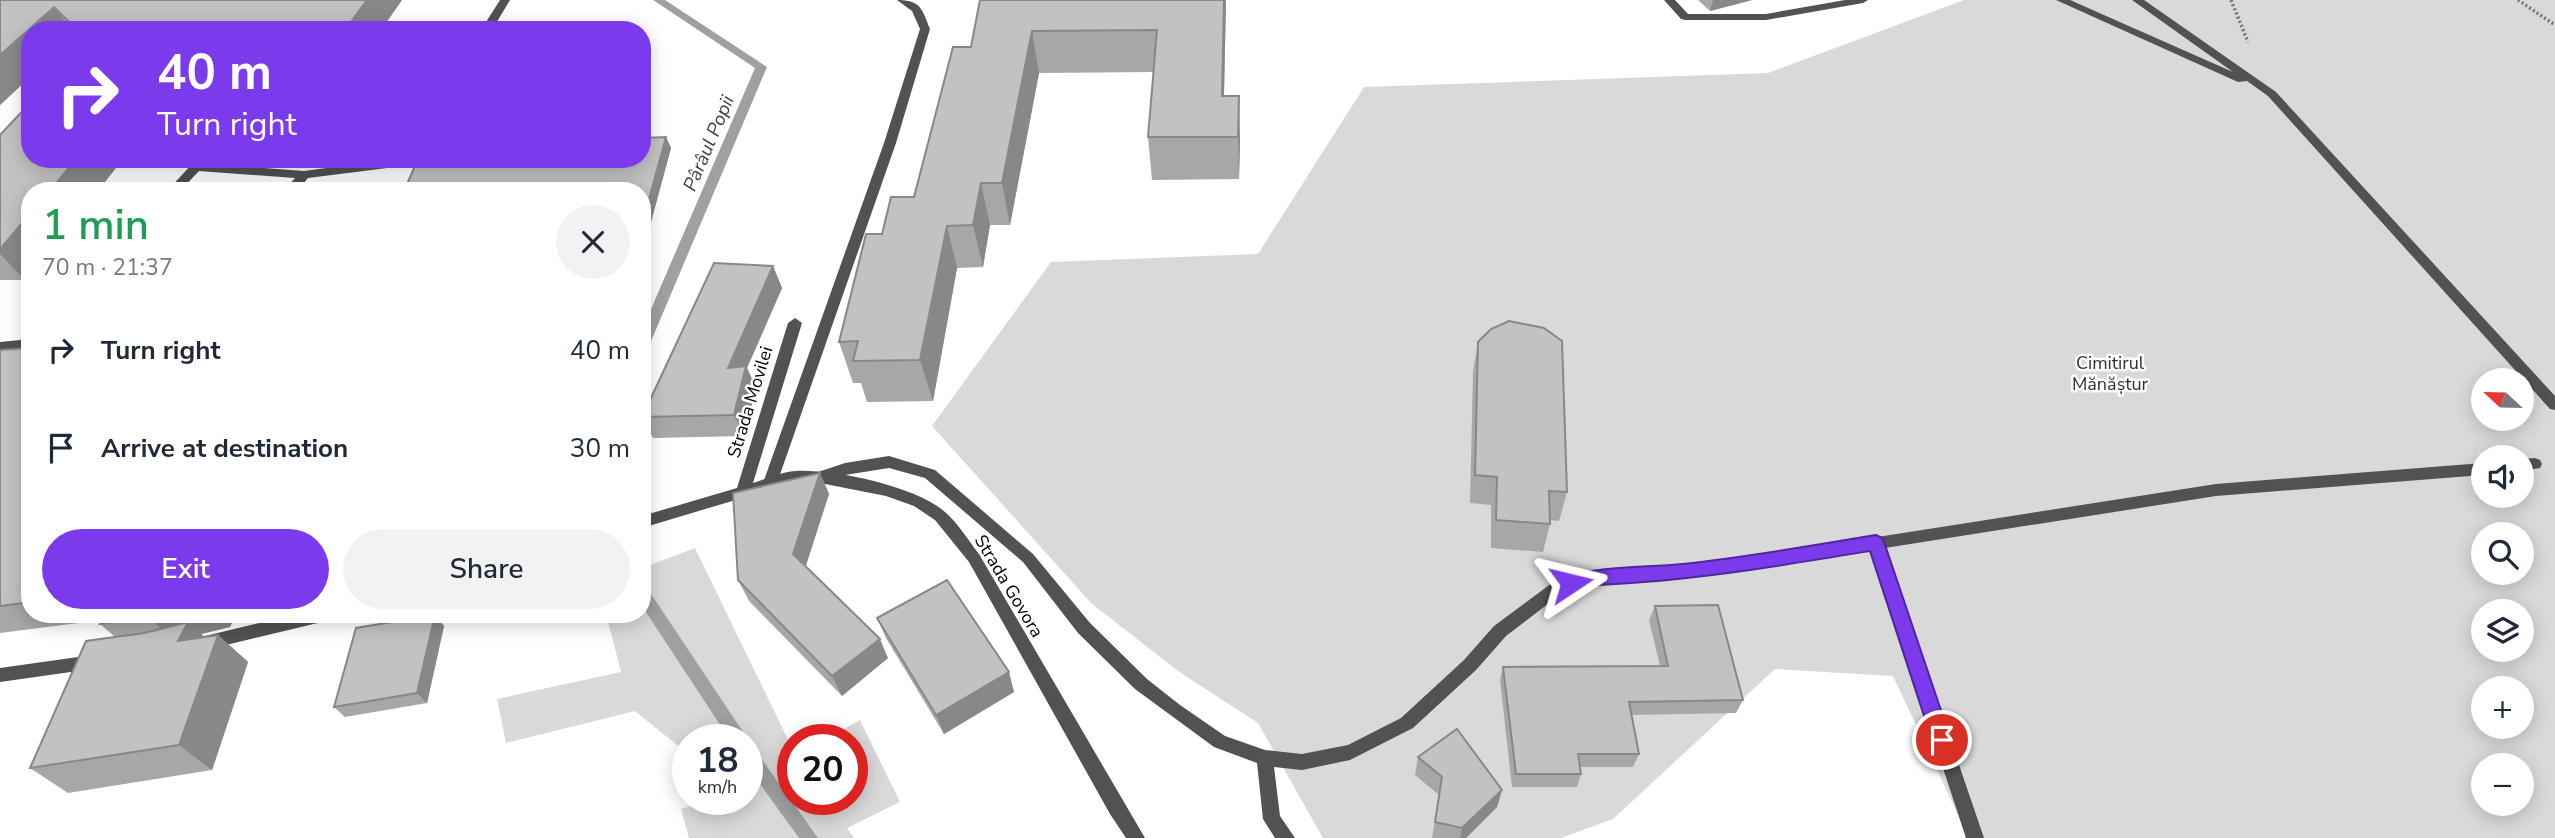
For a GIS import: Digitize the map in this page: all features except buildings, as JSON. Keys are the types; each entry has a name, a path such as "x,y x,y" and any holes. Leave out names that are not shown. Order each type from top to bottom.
{"street":[{"path":"492,21 505,0"},
{"path":"770,483 890,143 925,29 917,9 902,0"},
{"path":"1668,0 1685,17 1766,17 1863,0"},
{"path":"2061,0 2272,94"},
{"path":"2137,0 2272,94 2555,405"},
{"path":"182,182 195,168"},
{"path":"210,168 304,175 357,168"},
{"path":"298,182 304,175"},
{"name":"Strada Movilei","path":"743,492 795,323"},
{"path":"0,346 21,344"},
{"path":"820,477 845,469 890,462 930,474 1028,558 1084,628 1141,684 1220,742 1265,758 1302,762 1350,752 1407,723 1471,665 1500,631 1557,588 1585,578 1645,575 1736,565 2216,490 2471,469"},
{"name":"Strada Govora","path":"651,519 792,477 820,477 887,490 919,502 940,516 974,558 1116,808 1136,838"},
{"path":"1876,542 1975,838"},
{"path":"188,647 288,623"},
{"path":"0,675 108,660"},
{"path":"1265,758 1272,820 1286,838"}],"path":[{"path":"2518,0 2555,25"}],"green space":[{"name":"Cimitirul Mănăștur","path":"1964,0 2555,0 2555,838 1969,838 1893,676 1775,669 1613,819 1561,838 1323,838 1258,723 1178,671 1091,603 932,426 1051,262 1258,254 1364,87 1768,73"},
{"path":"695,548 780,724 777,724 777,815 868,815 868,736 900,802 847,828 854,838 689,838 683,815 763,815 763,724 672,724 672,741 635,711 506,743 497,699 621,672 608,623 651,623 651,565"}],"waterway":[{"name":"Pârâul Popii","path":"651,325 761,67 658,0"},
{"name":"Pârâul Popii","path":"651,607 728,724"},
{"name":"Pârâul Popii","path":"763,774 809,838"}],"route":[{"path":"1571,583 1585,578 1645,575 1736,565 1876,542 1942,740"}]}
